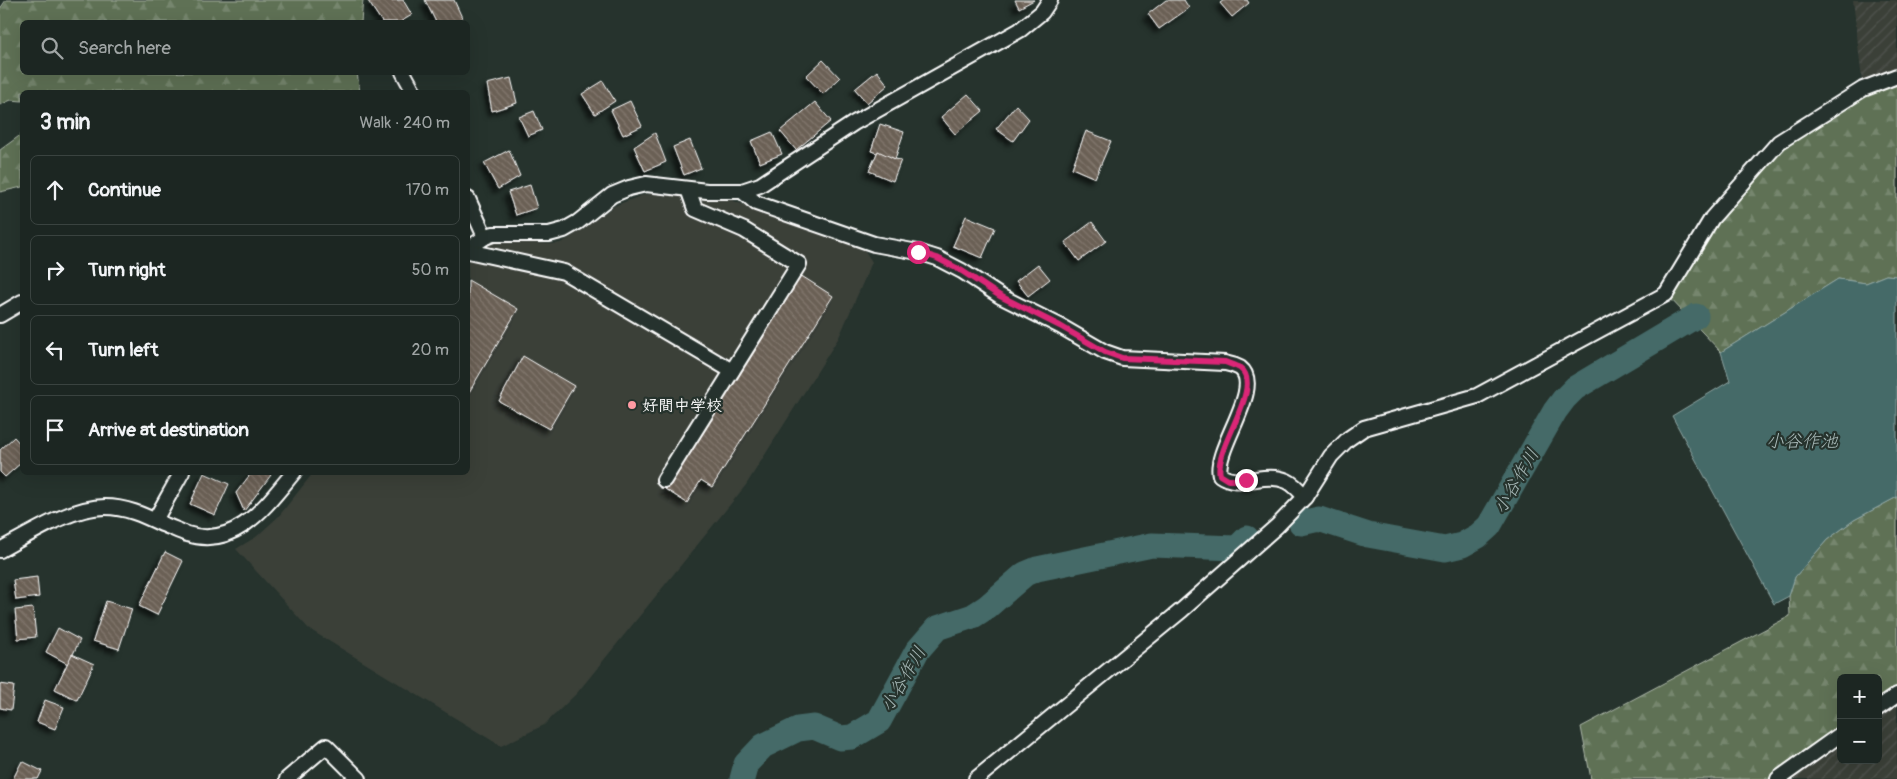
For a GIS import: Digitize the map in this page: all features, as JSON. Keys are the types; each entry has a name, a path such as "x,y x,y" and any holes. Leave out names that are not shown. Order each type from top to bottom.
{"street":[{"path":"470,248 484,237 493,234 549,234 564,230 578,222 612,196 629,188 646,184 688,189 742,191 760,185 854,123 1020,30 1042,12 1050,0"},
{"path":"405,75 413,90"},
{"path":"976,779 1182,610 1277,526 1305,497 1331,456 1348,439 1364,428 1477,396 1666,294 1712,218 1779,142 1863,89 1897,76"},
{"path":"664,480 799,264 744,230 695,209 688,189"},
{"path":"742,191 756,203 874,244 918,252 937,258 962,271 1000,296 1060,326 1105,352 1122,358 1225,362 1241,369 1246,376 1247,391 1244,405 1229,435 1218,469 1220,475 1228,480 1265,477 1286,481 1296,487 1305,497"},
{"path":"470,204 484,237"},
{"path":"470,250 564,272 732,371"},
{"path":"0,315 20,303"},
{"path":"155,520 180,475"},
{"path":"0,550 78,512 102,507 119,508 139,513 188,534 204,536 225,534 240,528 258,515 291,475"},
{"path":"1882,705 1897,695"},
{"path":"1778,779 1837,737"},
{"path":"286,779 326,746 359,779"}],"shaded area":[{"path":"1853,0 1897,0 1897,76 1863,89"},
{"name":"好間中学校","path":"657,193 731,200 862,246 872,262 839,337 746,485 577,693 544,725 501,746 309,629 236,549 256,537 279,516 311,475 470,475 470,258 491,243 503,241 560,243 614,206 643,195"},
{"path":"1897,695 1897,779 1778,779 1837,737 1837,764 1882,764 1882,705"}],"green space":[{"path":"6,0 363,0 361,20 20,20 20,75 357,75 360,90 20,90 20,101 11,100 0,105 0,9"},
{"path":"1897,76 1897,276 1886,275 1866,283 1838,279 1721,352 1666,294 1712,218 1779,142"},
{"path":"20,135 20,187 0,192 0,150"},
{"path":"1897,497 1897,695 1882,705 1882,674 1837,674 1837,737 1778,779 1591,779 1581,727 1790,616 1789,596 1795,577 1827,540 1854,520"}],"water":[{"name":"小谷作池","path":"1886,275 1897,276 1897,497 1854,520 1827,540 1795,577 1789,596 1774,604 1672,416 1730,381 1721,352 1838,279 1866,283"}],"building":[{"path":"403,0 412,15 403,20 381,20 368,1"},
{"path":"425,0 454,0 463,20 435,20"},
{"path":"1015,0 1034,0 1019,8"},
{"path":"1166,0 1184,0 1189,8 1159,29 1148,14"},
{"path":"1224,0 1247,0 1249,3 1232,17 1220,3"},
{"path":"823,60 840,78 823,94 806,76"},
{"path":"877,71 888,85 867,103 855,89"},
{"path":"511,78 517,103 492,111 487,84"},
{"path":"603,81 615,101 595,114 582,94"},
{"path":"968,94 983,111 955,134 941,117"},
{"path":"630,101 642,126 623,135 611,110"},
{"path":"815,102 831,121 796,150 780,131"},
{"path":"1016,105 1029,119 1013,141 996,129"},
{"path":"534,111 542,130 528,136 519,117"},
{"path":"880,124 904,132 895,159 871,151"},
{"path":"1086,131 1111,141 1095,178 1072,168"},
{"path":"772,132 782,154 760,163 751,141"},
{"path":"655,133 666,162 645,171 634,147"},
{"path":"690,140 701,168 684,175 673,147"},
{"path":"509,150 520,176 498,189 484,163"},
{"path":"878,151 901,160 893,181 869,171"},
{"path":"530,185 537,208 516,215 508,192"},
{"path":"966,216 995,228 982,258 953,246"},
{"path":"1092,222 1106,241 1079,261 1065,242"},
{"path":"1038,264 1050,279 1028,296 1016,281"},
{"path":"800,275 833,296 712,487 701,480 687,503 665,489"},
{"path":"470,281 518,309 470,391"},
{"path":"523,356 574,386 549,429 499,401"},
{"path":"14,437 20,444 20,464 5,477 0,472 0,450"},
{"path":"203,475 209,475 229,484 215,515 190,504"},
{"path":"250,475 271,475 244,511 236,493"},
{"path":"165,552 183,561 157,615 139,606"},
{"path":"37,577 39,597 16,600 13,580"},
{"path":"106,601 132,609 119,649 93,641"},
{"path":"33,608 36,637 18,639 15,610"},
{"path":"58,628 80,640 68,664 46,652"},
{"path":"72,654 94,664 77,700 55,689"},
{"path":"0,684 14,686 11,710 0,708"},
{"path":"45,700 64,707 55,729 37,722"},
{"path":"22,761 42,771 38,779 13,779"}],"waterway":[{"name":"小谷作川","path":"1301,523 1319,519 1368,535 1445,549 1462,545 1478,536 1489,526 1555,411 1575,388 1696,316"},
{"name":"小谷作川","path":"742,779 746,764 763,746 798,729 814,727 840,738 852,737 879,721 917,651 937,628 973,616 987,607 1025,574 1037,569 1152,545 1237,548 1247,538"}],"place":[{"name":"好間中学校","path":"632,405"}],"route":[{"path":"918,252 937,258 962,271 1000,296 1060,326 1105,352 1122,358 1225,362 1241,369 1246,376 1247,391 1244,405 1229,435 1218,469 1220,475 1228,480 1246,480"}]}
